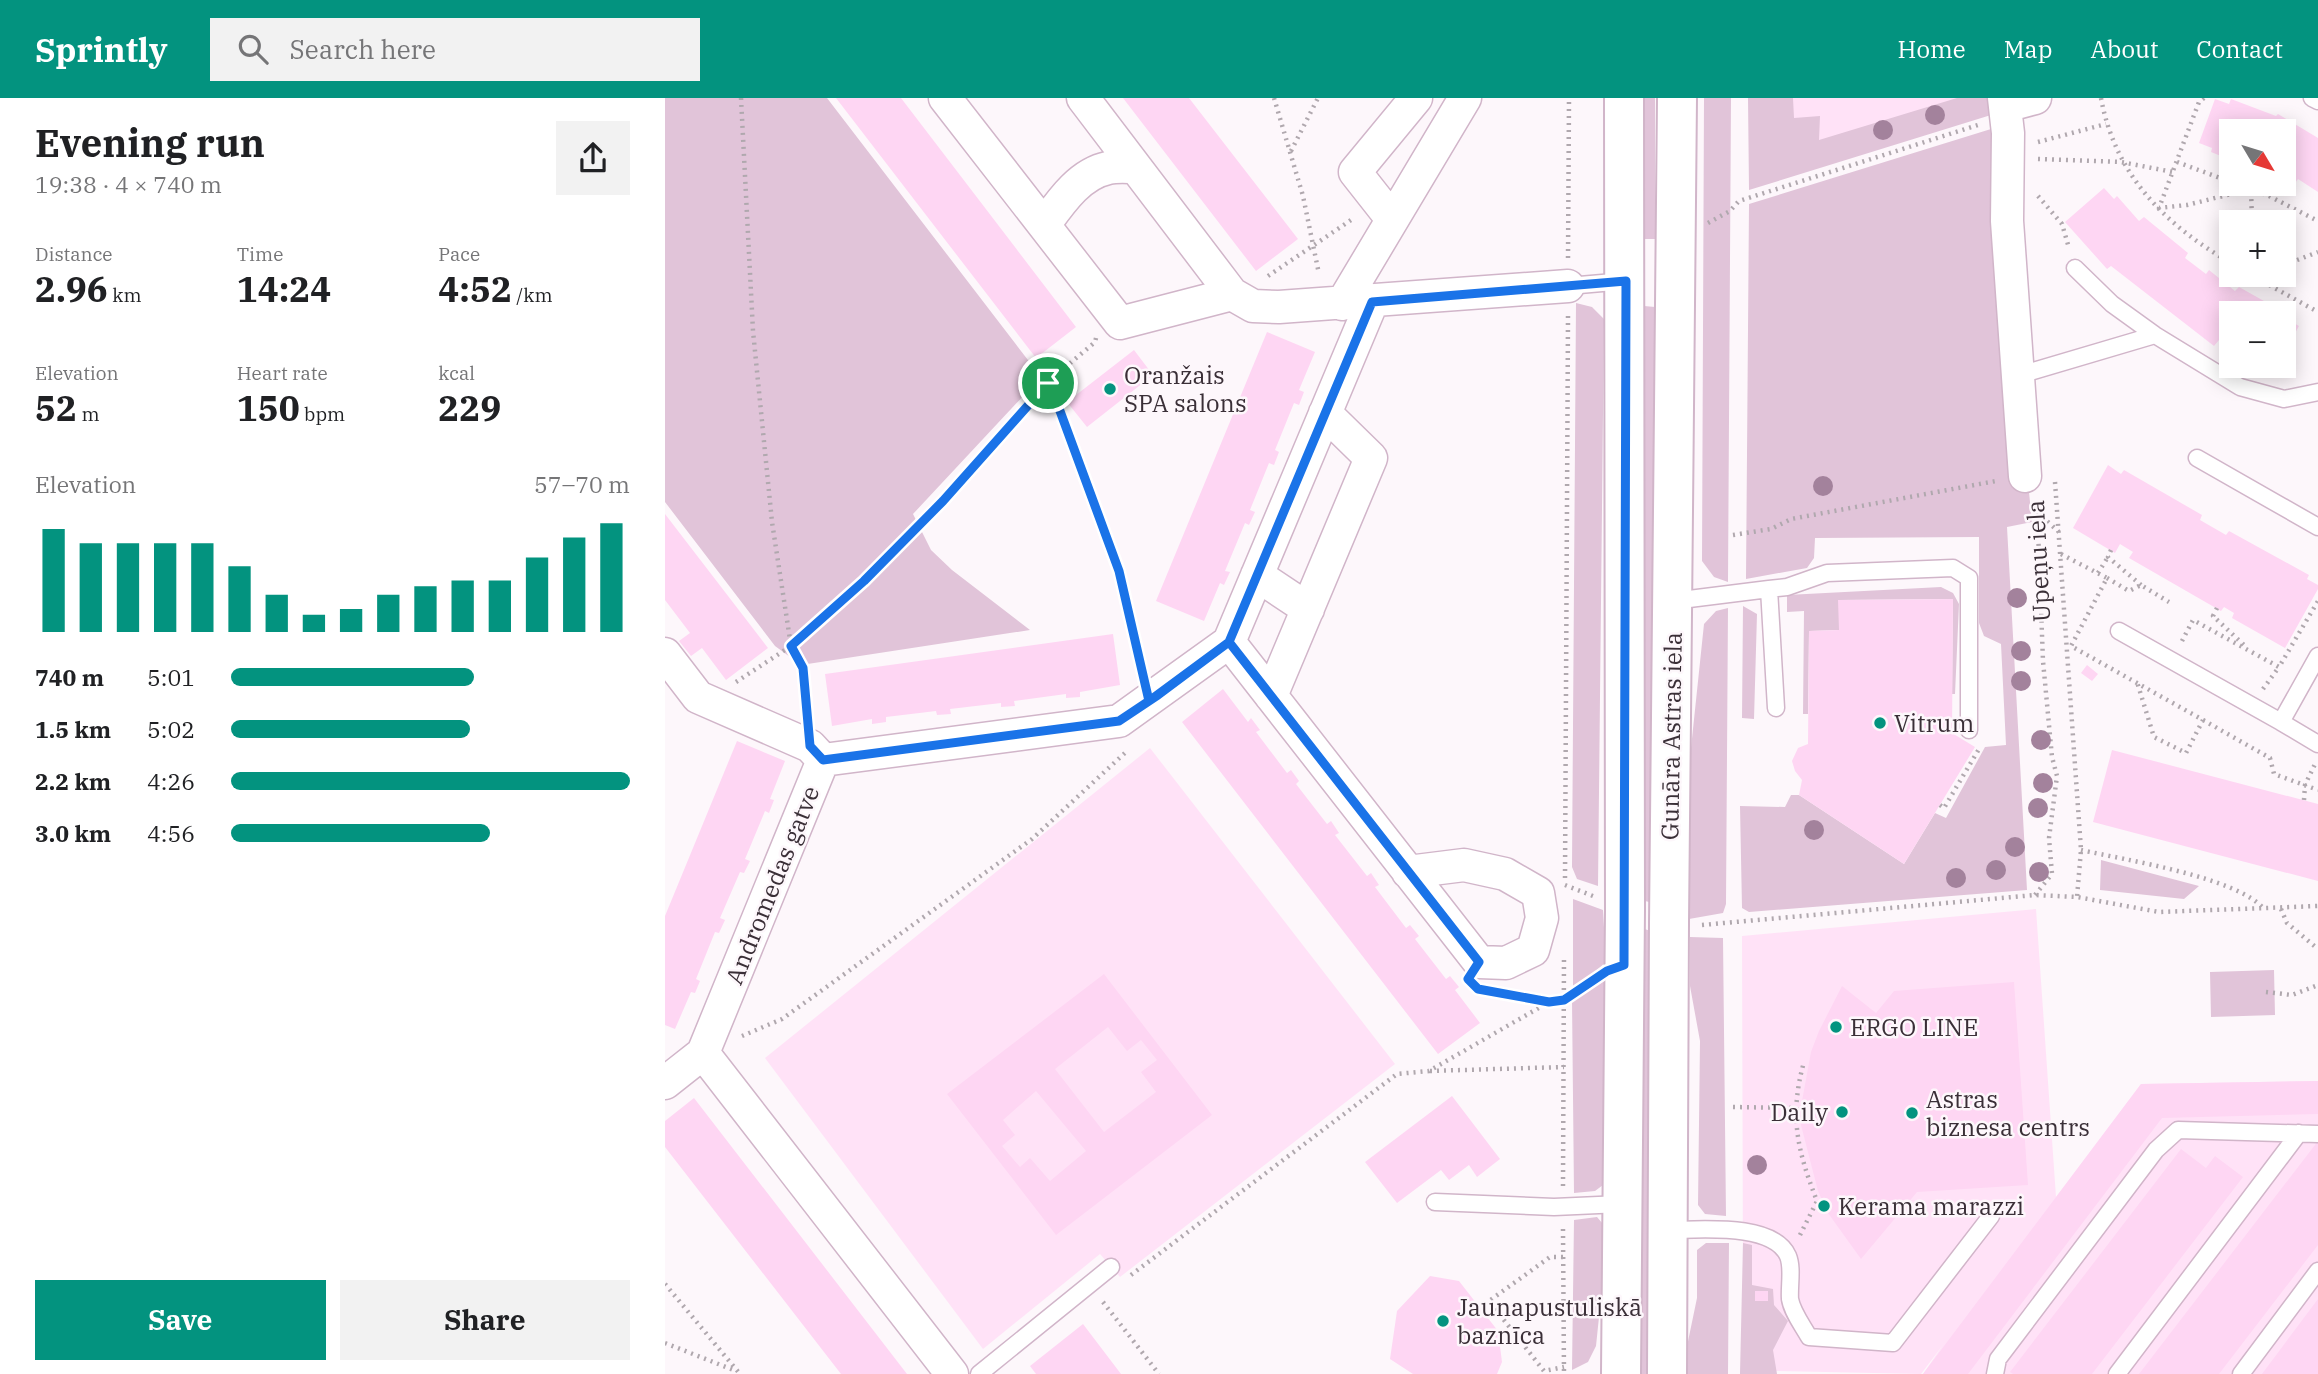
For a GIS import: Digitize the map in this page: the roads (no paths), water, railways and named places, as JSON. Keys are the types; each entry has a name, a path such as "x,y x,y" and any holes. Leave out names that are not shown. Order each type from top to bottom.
{"main road":[{"name":"Gunāra Astras iela","path":"1618,1373 1624,965 1624,98"},
{"name":"Gunāra Astras iela","path":"1667,1374 1677,98"},
{"path":"1626,281 1677,278"}],"street":[{"path":"945,98 1120,323 1231,294"},
{"path":"1083,98 1231,294 1253,306 1279,307 1345,298 1568,286"},
{"path":"1386,209 1355,172 1416,98"},
{"path":"1408,872 1229,642 1325,413 1345,298 1386,209 1465,98"},
{"path":"2012,120 2035,98"},
{"name":"Upeņu iela","path":"2012,120 2007,221 2020,375 2040,478"},
{"path":"1044,225 1062,200 1081,181 1107,168 1135,167"},
{"path":"1271,696 1371,458 1325,413"},
{"path":"1257,575 1308,609"},
{"name":"Andromedas gatve","path":"703,1054 816,753 1119,721 1229,642"},
{"path":"665,654 698,697 816,753"},
{"path":"665,698 698,697"},
{"path":"665,1083 703,1054 952,1374"}],"lane":[{"path":"2312,98 2318,101"},
{"path":"2075,268 2112,304 2155,335 2240,387 2284,399 2318,392"},
{"path":"1568,286 1626,281"},
{"path":"2020,375 2155,335"},
{"path":"2197,458 2318,527"},
{"path":"1673,601 1787,587 1827,573 1953,568 1969,578 1969,730"},
{"path":"1769,589 1776,708"},
{"path":"2119,631 2318,744"},
{"path":"2281,722 2318,656"},
{"path":"1994,1374 1998,1359 2156,1150 2178,1130 2318,1134"},
{"path":"2117,1374 2299,1133"},
{"path":"1435,1202 1563,1207 1621,1205"},
{"path":"1668,1230 1734,1231 1760,1234 1778,1242 1789,1258 1790,1303 1809,1338 1893,1343 1991,1216"},
{"path":"979,1374 1111,1267"},
{"path":"2241,1374 2318,1271"}],"place":[{"name":"Oranžais SPA salons","path":"1110,389"},
{"name":"Vitrum","path":"1880,723"},
{"name":"ERGO LINE","path":"1836,1027"},
{"name":"Daily","path":"1842,1112"},
{"name":"Astras biznesa centrs","path":"1912,1113"},
{"name":"Kerama marazzi","path":"1824,1206"},
{"name":"Jaunapustuliskā baznīca","path":"1443,1321"}]}
